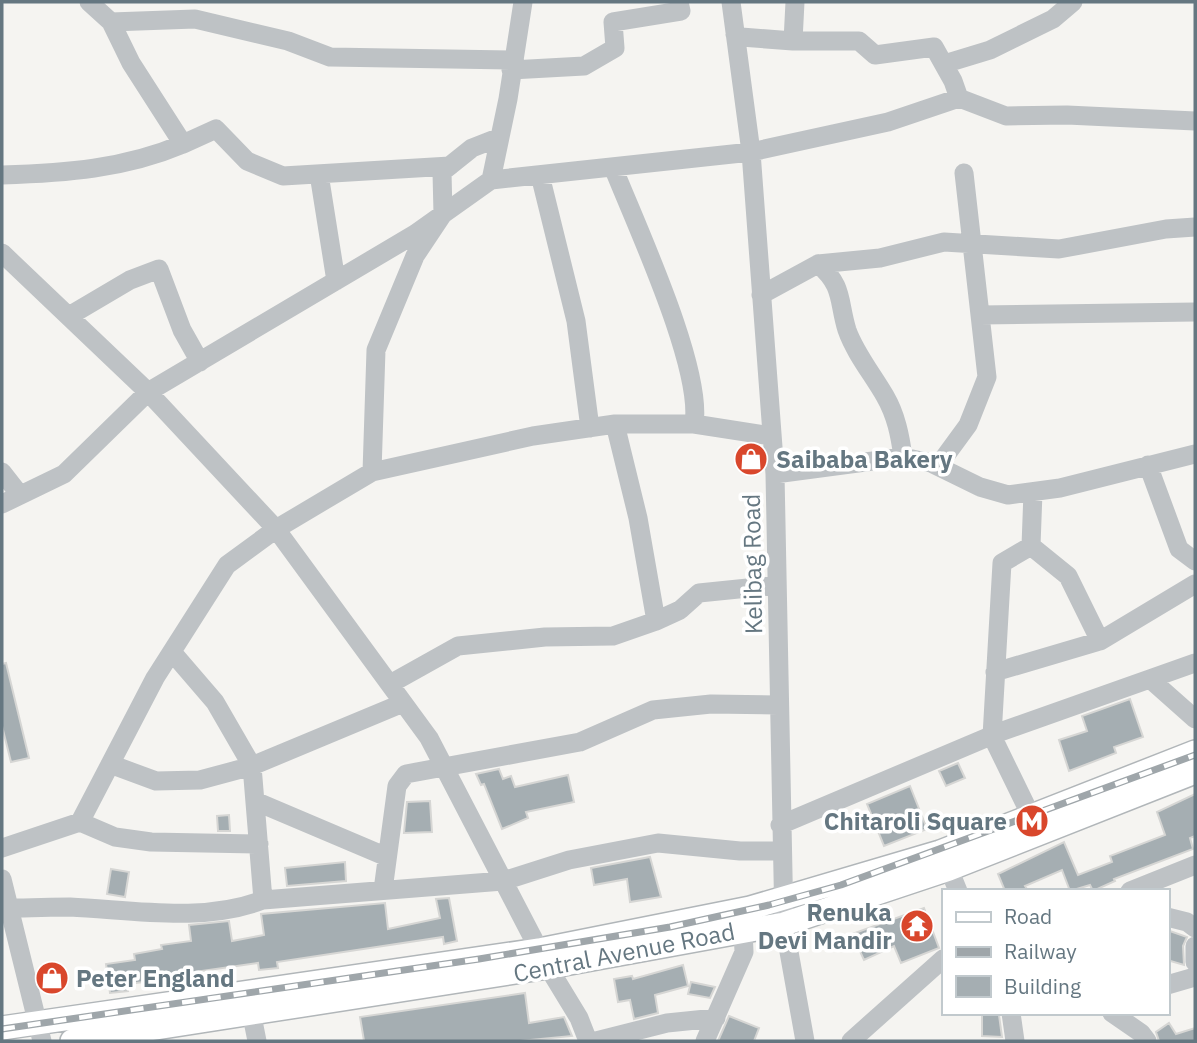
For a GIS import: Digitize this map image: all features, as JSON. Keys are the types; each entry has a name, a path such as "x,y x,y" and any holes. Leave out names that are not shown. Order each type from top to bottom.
{"main road":[{"path":"2,1028 39,1032 61,1018 231,997 430,964 543,959 783,901 940,852 1195,752"},
{"name":"Central Avenue Road","path":"70,1041 252,1016 543,959 784,924 949,869 1195,772"},
{"path":"61,1018 70,1041"}],"street":[{"path":"89,2 111,22 131,63 183,144"},
{"path":"491,180 523,2"},
{"path":"111,22 195,19 288,41 330,57 584,66 615,48 613,22 681,11 679,2"},
{"name":"Kelibag Road","path":"731,2 751,152 775,474 780,852 784,924 806,1041"},
{"path":"793,41 795,2"},
{"path":"944,64 990,50 1053,19 1066,3"},
{"path":"735,34 741,37 793,41 859,41 875,55 934,47 959,98"},
{"path":"2,504 64,474 148,392 336,281 443,214 491,180 751,152 888,122 959,98 1006,116 1067,115 1195,121"},
{"path":"2,175 110,168 149,159 216,129 247,161 283,176 450,166"},
{"path":"372,472 376,350 415,256 443,214 442,172 472,148 500,137"},
{"path":"613,167 674,323 697,405 694,424"},
{"path":"938,466 968,425 987,377 964,173"},
{"path":"318,174 336,281"},
{"path":"540,175 576,321 590,428"},
{"path":"761,295 818,264 880,258 944,242 1059,249 1166,229 1195,227"},
{"path":"2,253 148,392 276,529 429,738 543,959 579,1018 588,1041"},
{"path":"818,264 832,276 841,297 847,331 886,397 898,425 903,457"},
{"path":"69,316 130,279 159,269 182,330 200,362"},
{"path":"980,315 1195,312"},
{"path":"615,424 638,518 656,621"},
{"path":"79,822 172,652 227,565 276,529 372,472 533,436 615,424 694,424 772,436"},
{"path":"775,474 903,457 938,466 980,487 1008,495 1033,492 1195,454"},
{"path":"1148,465 1179,549 1195,561"},
{"path":"2,472 20,495"},
{"path":"1031,547 1033,492"},
{"path":"1031,547 1068,576 1100,641"},
{"path":"1031,547 1002,563 992,736 1031,816"},
{"path":"995,672 1100,641 1195,584"},
{"path":"390,684 458,646 545,636 613,636 680,610 699,593 776,585"},
{"path":"172,652 215,702 252,766 263,900"},
{"path":"780,825 992,736 1195,663"},
{"path":"1150,679 1195,719"},
{"path":"110,764 156,781 200,780 252,766 403,702"},
{"path":"383,890 397,786 406,774 580,742 653,710 711,704 778,705"},
{"path":"255,801 387,856"},
{"path":"2,848 79,822 115,837 150,842 258,844"},
{"path":"11,908 70,907 138,914 240,909 263,900 503,881 569,860 658,843 780,852"},
{"path":"1135,889 1195,865"},
{"path":"949,869 957,889"},
{"path":"2,879 39,1032"},
{"path":"1169,918 1195,928"},
{"path":"705,1041 744,952 743,930"},
{"path":"1195,946 1195,962"},
{"path":"851,1041 942,959"},
{"path":"1169,984 1195,976"},
{"path":"1011,1015 1014,1041"},
{"path":"1115,1015 1141,1032 1147,1041"},
{"path":"252,1016 257,1041"},
{"path":"596,1041 667,1023 716,1018"}],"building":[{"path":"6,663 29,758 11,762 2,726 2,664"},
{"path":"1130,699 1143,737 1114,747 1116,753 1069,771 1059,740 1087,731 1082,716"},
{"path":"958,763 965,778 946,786 939,771"},
{"path":"499,769 503,779 511,776 515,787 568,775 574,802 526,812 528,818 502,829 484,784 481,785 476,774"},
{"path":"910,786 927,829 884,846 867,804"},
{"path":"1195,794 1195,836 1190,838 1193,849 1114,879 1115,881 1097,889 1092,889 1090,885 1069,889 1062,870 1025,886 1027,889 1004,889 998,874 1064,842 1078,875 1112,862 1110,856 1165,835 1157,812"},
{"path":"430,801 432,832 404,833 407,802"},
{"path":"229,815 230,831 218,831 217,816"},
{"path":"650,857 661,897 630,902 627,879 594,885 591,868"},
{"path":"345,862 346,881 287,886 285,868"},
{"path":"111,869 129,872 125,897 107,894"},
{"path":"449,898 457,941 444,944 443,937 277,962 278,968 259,970 258,963 152,978 152,981 127,984 128,991 110,993 106,964 135,960 134,954 162,949 161,945 191,941 189,925 229,921 232,941 264,935 261,914 385,903 388,929 440,918 436,899"},
{"path":"924,908 939,948 901,963 894,946 864,960 852,934"},
{"path":"1169,931 1187,937 1183,946 1184,965 1169,961"},
{"path":"683,965 688,986 655,995 658,1013 634,1019 630,1000 618,1002 614,979 632,976 633,979"},
{"path":"691,982 715,987 710,998 688,994"},
{"path":"525,993 529,1023 564,1017 572,1036 520,1041 364,1041 360,1017"},
{"path":"982,1015 999,1015 1002,1037 982,1036"},
{"path":"729,1016 759,1028 754,1041 718,1041"},
{"path":"1169,1023 1176,1034 1195,1028 1195,1041 1159,1041 1156,1032"}],"railway":[{"path":"2,1029 479,959 670,927 769,905 841,885 1195,755"}],"place":[{"name":"Saibaba Bakery","path":"751,459"},
{"name":"Chitaroli Square","path":"1032,821"},
{"name":"Renuka Devi Mandir","path":"917,926"},
{"name":"Peter England","path":"52,978"}]}
